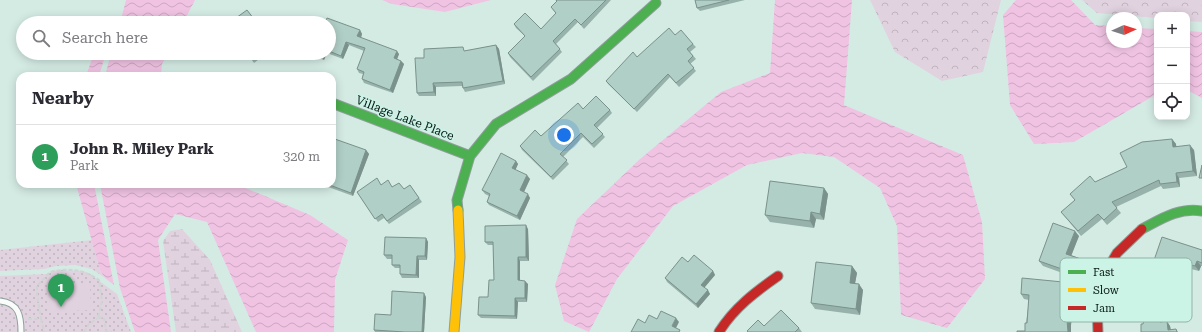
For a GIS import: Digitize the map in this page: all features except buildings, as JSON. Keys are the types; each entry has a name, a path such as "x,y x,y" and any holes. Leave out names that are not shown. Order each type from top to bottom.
{"street":[{"path":"454,332 460,257 457,200 470,156 496,124 571,79 656,3"},
{"name":"Village Lake Place","path":"336,104 470,156"},
{"path":"1114,258 1117,253 1139,231 1170,214 1196,210 1202,211"},
{"path":"719,332 724,323 749,297 778,276"},
{"path":"1098,322 1098,332"}],"lane":[{"path":"0,301 8,303 19,313 21,319 21,332"}],"path":[{"path":"44,332 37,295 37,286 50,272 70,270 83,271 99,280 102,301 98,318"},
{"path":"84,332 89,324 98,318 104,317 106,331"},
{"path":"21,319 41,319"},
{"path":"102,332 112,332"}],"green space":[{"path":"870,0 1001,0 983,72 942,81 895,52"},
{"path":"1082,0 1202,0 1202,22 1190,21 1190,12 1154,12 1154,18 1142,17 1142,12 1097,13"},
{"path":"182,229 210,260 242,332 176,332 163,241 170,231"},
{"path":"92,240 100,270 105,278 92,269 75,265 56,266 44,269 0,271 0,250"},
{"path":"57,270 83,271 90,274 117,294 131,332 0,332 0,276 46,274"},
{"path":"90,284 91,310 48,312 47,286"}],"water":[{"path":"126,0 195,0 187,16 122,16"},
{"path":"382,0 491,0 445,12 392,4"},
{"path":"775,0 852,0 844,105 963,155 982,222 985,279 947,328 901,315 897,226 880,188 834,157 802,153 747,165 673,206 617,279 589,332 564,321 555,285 577,219 640,159 721,92 770,73"},
{"path":"1016,0 1071,0 1095,25 1106,26 1106,48 1142,48 1142,28 1154,29 1154,96 1074,142 1034,144 1010,105 1003,15"},
{"path":"1190,31 1202,32 1202,98 1190,92"},
{"path":"92,60 104,60 100,72 87,72"},
{"path":"109,60 164,60 161,72 106,72"},
{"path":"77,188 95,188 114,285 105,278 100,270"},
{"path":"101,188 246,188 310,215 348,240 335,280 334,332 256,332 207,222 175,214 158,240 171,332 135,332 120,288"}],"traffic: fast":[{"path":"458,210 457,200 470,156 496,124 571,79 656,3"},
{"path":"336,105 470,156"},
{"path":"1142,229 1178,212 1194,210 1202,211"}],"traffic: slow":[{"path":"454,332 460,257 458,210"}],"traffic: jam":[{"path":"1114,258 1117,253 1142,229"},
{"path":"719,332 738,308 761,288 778,276"},
{"path":"1098,322 1098,332"}],"place":[{"name":"John R. Miley Park","path":"61,307"}]}
